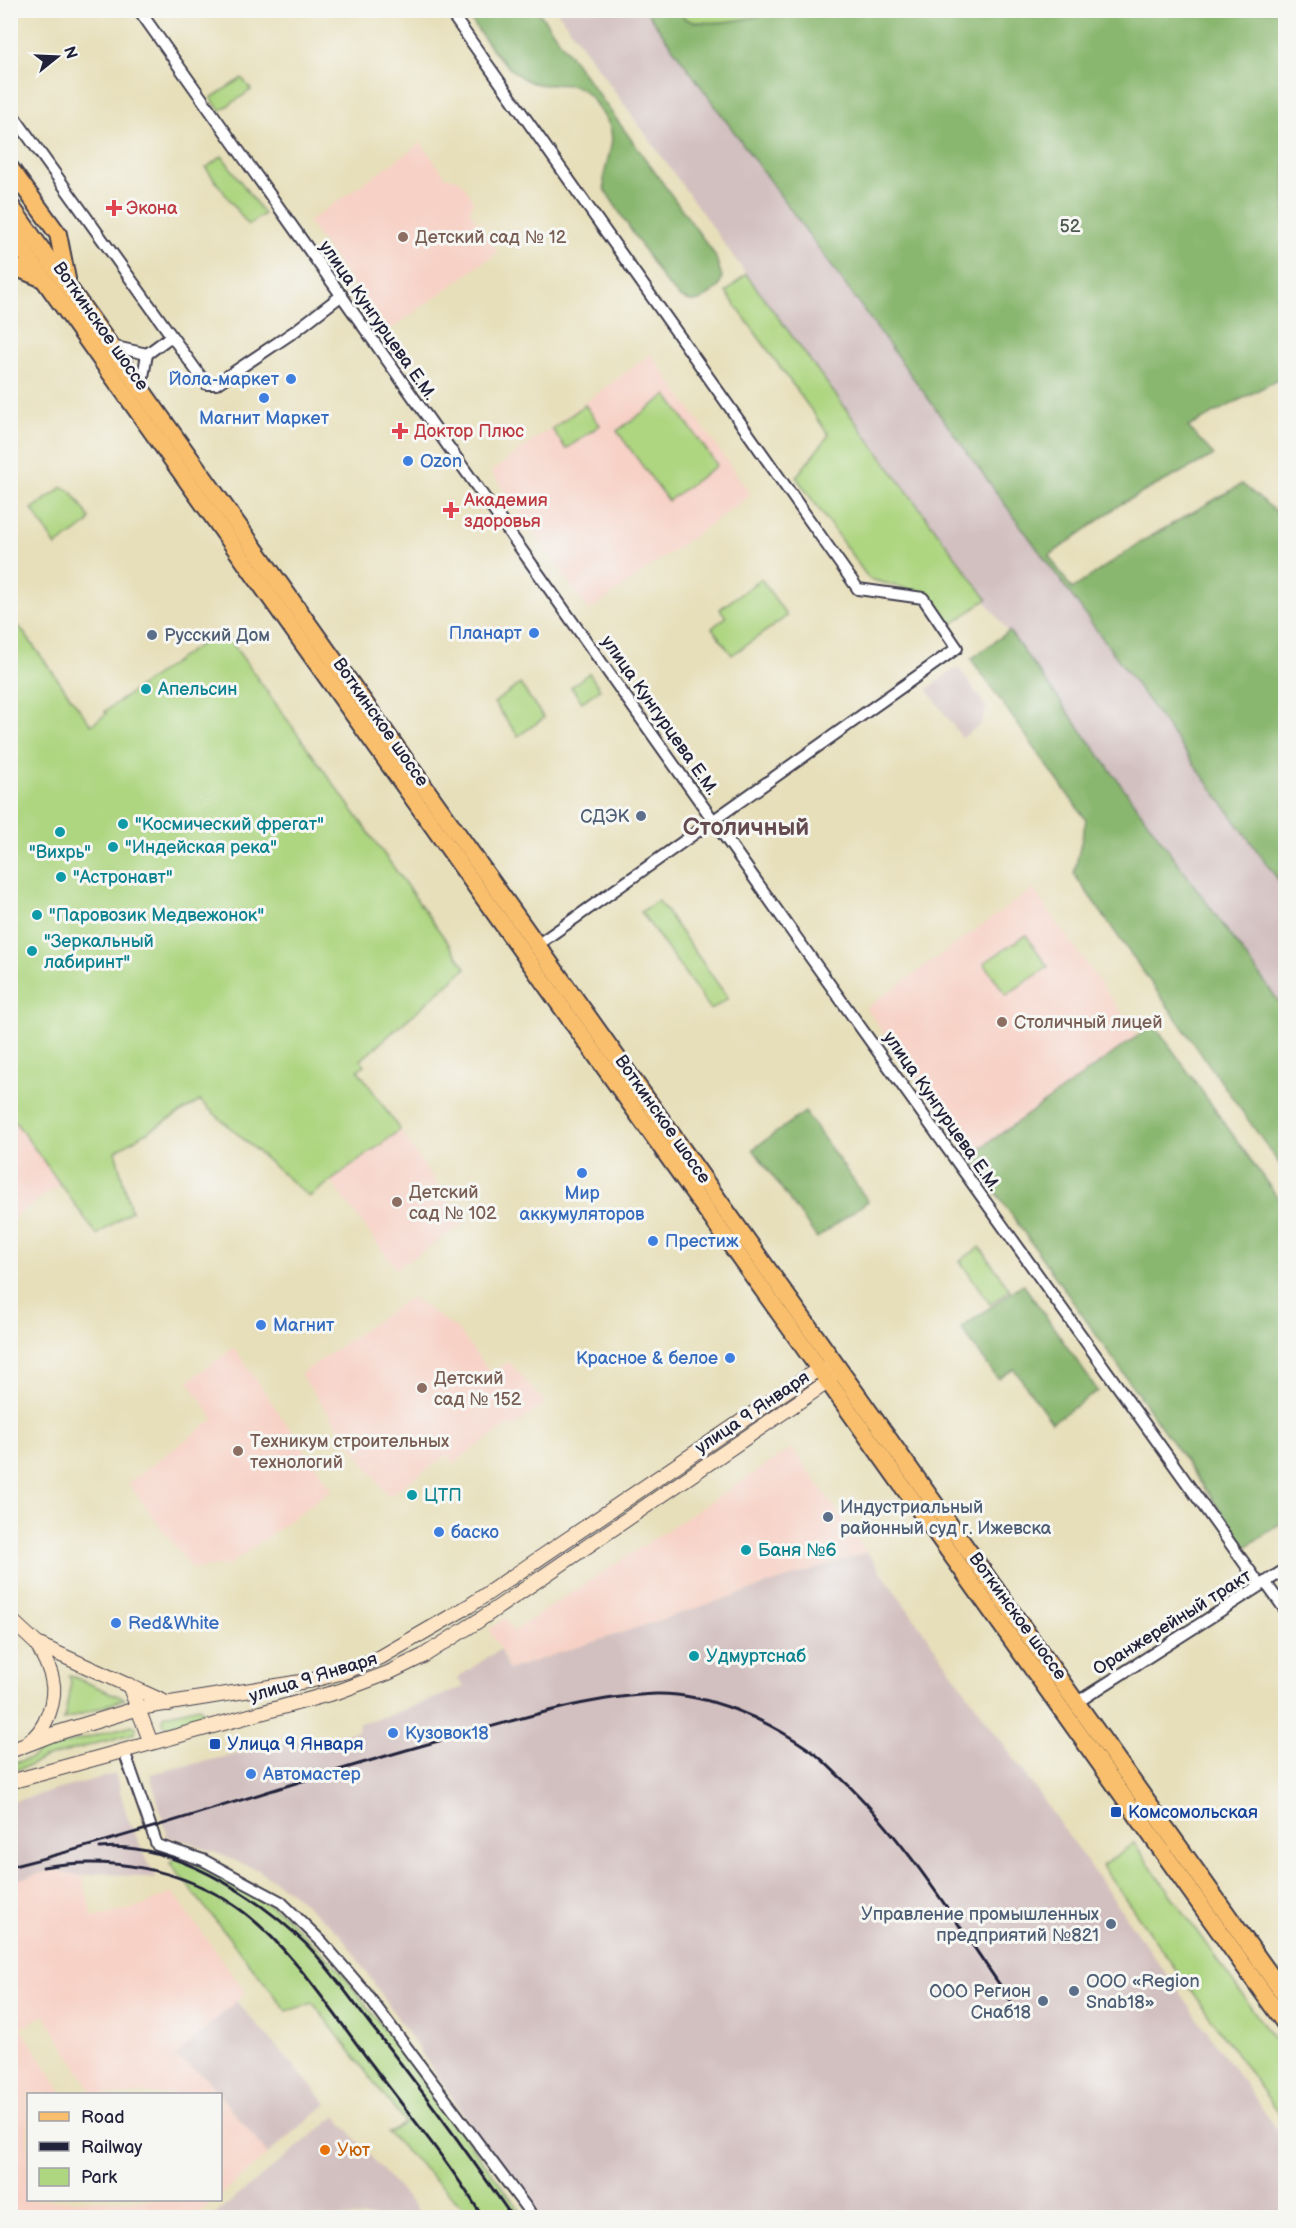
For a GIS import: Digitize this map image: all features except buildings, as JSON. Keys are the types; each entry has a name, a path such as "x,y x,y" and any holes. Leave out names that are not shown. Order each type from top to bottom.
{"main road":[{"path":"10,168 58,234 68,286"},
{"name":"Воткинское шоссе","path":"10,205 836,1367 1286,2025"},
{"name":"Воткинское шоссе","path":"10,232 821,1377 1286,1997"},
{"path":"10,265 44,279"},
{"name":"улица 9 Января","path":"16,1749 54,1734 139,1708 289,1684 347,1671 407,1644 836,1367"},
{"name":"улица 9 Января","path":"10,1782 340,1691 388,1673 423,1656 502,1605 821,1377"},
{"path":"493,1590 502,1605"},
{"path":"10,1619 37,1644 169,1704"},
{"path":"16,1749 33,1739 50,1710 53,1692 49,1669 37,1644"},
{"path":"129,1685 151,1743"}],"street":[{"name":"улица Кунгурцева Е.М.","path":"139,10 241,157 342,295 714,820 1263,1584 1286,1611"},
{"path":"448,10 858,589 923,598 957,648 537,945"},
{"path":"10,111 170,337 206,384 216,384 295,331 342,295"},
{"path":"141,388 147,354 170,337"},
{"path":"111,345 147,354"},
{"name":"Оранжерейный тракт","path":"1070,1707 1286,1569"},
{"path":"124,1751 157,1845 203,1860 281,1902 322,1942 365,1992 534,2217"}],"shaded area":[{"path":"557,11 646,11 1285,889 1285,1010 746,274"},
{"name":"Детский сад № 12","path":"421,143 445,176 460,180 473,199 470,212 498,252 387,332 308,222"},
{"path":"651,354 751,495 589,611 491,472"},
{"path":"958,667 987,708 981,724 962,738 927,689"},
{"name":"Столичный лицей","path":"1033,889 1138,1036 970,1156 866,1008"},
{"path":"10,1116 60,1184 11,1220 10,1220"},
{"name":"Детский сад № 102","path":"400,1130 464,1224 396,1269 331,1181"},
{"name":"Детский сад № 152","path":"411,1297 458,1330 491,1373 509,1362 545,1403 514,1427 507,1426 453,1463 447,1455 389,1496 300,1374"},
{"name":"Техникум строительных технологий","path":"234,1348 332,1489 229,1565 192,1569 128,1483 214,1419 188,1381"},
{"path":"792,1448 867,1552 508,1670 505,1658 489,1630 505,1618 513,1631"},
{"path":"867,1552 1285,2141 1285,2217 533,2217 341,1935 292,1893 258,1870 184,1840 168,1838 150,1774 302,1739 316,1742 358,1731 359,1723 393,1714 464,1687 457,1678 500,1649 508,1670"},
{"path":"115,1774 128,1819 156,1879 104,1873 82,1876 54,1870 11,1881 11,1802"},
{"path":"54,1870 82,1876 93,1918 140,1907 173,1892 246,1993 176,2057 205,2077 219,2093 93,2093 44,2015 21,2028 62,2093 27,2093 27,2201 214,2201 194,2217 11,2218 11,1881"},
{"path":"236,2001 327,2104 268,2154 222,2098 222,2093 218,2093 205,2077 175,2057"},
{"path":"222,2098 268,2154 222,2194"},
{"path":"336,2116 423,2217 212,2217 284,2158"}],"green space":[{"name":"52","path":"779,10 1285,11 1285,376 1188,427 1214,455 1121,504 1049,556 1072,589 1146,539 1242,484 1285,519 1285,889 646,11 680,11 685,19 705,23 745,19"},
{"path":"465,11 538,11 715,255 722,277 719,287 700,301 690,301 680,297 664,281 605,190 605,173 612,135 607,121 595,103 577,87 542,85 512,71 483,38"},
{"path":"680,11 779,11 745,19 706,23 685,19"},
{"path":"242,78 251,90 220,111 211,98"},
{"path":"222,156 264,214 248,225 206,168"},
{"path":"746,274 987,599 948,627 923,593 869,579 796,477 829,435 726,292"},
{"path":"667,395 717,465 668,501 617,431"},
{"path":"585,405 600,425 566,449 552,429"},
{"path":"63,487 72,492 90,518 88,523 56,546 32,509"},
{"path":"761,579 787,616 732,655 712,628 726,617 720,609"},
{"path":"19,626 91,725 106,714 105,711 222,629 466,968 361,1060 364,1065 358,1070 400,1130 309,1197 200,1101 115,1151 131,1211 97,1235 11,1116 10,634"},
{"path":"1009,631 1285,1010 1285,1172 1074,874 1086,820 971,659"},
{"path":"589,673 600,689 582,702 571,687"},
{"path":"520,684 544,718 518,736 494,703"},
{"path":"658,900 728,998 711,1010 641,912"},
{"path":"1026,935 1048,967 1006,995 984,963"},
{"path":"1154,1024 1285,1208 1285,1520 1246,1547 970,1156"},
{"path":"805,1112 868,1201 817,1238 753,1149"},
{"path":"980,1247 1010,1290 990,1304 960,1261"},
{"path":"1023,1284 1098,1391 1052,1422 1014,1369 998,1379 961,1328"},
{"path":"69,1675 125,1699 64,1720 71,1682"},
{"path":"199,1707 204,1712 199,1719 167,1728 162,1721 165,1715"},
{"path":"132,1725 136,1727 135,1733 44,1758 11,1771 11,1764 31,1758 43,1750"},
{"path":"1134,1843 1285,2055 1285,2122 1102,1866"},
{"path":"177,1858 217,1873 282,1913 339,1969 525,2217 473,2217 388,2133 405,2123 313,2003 287,2011 170,1863"}],"railway":[{"path":"10,1867 122,1836 345,1768 531,1716 606,1699 656,1694 676,1695 716,1703 754,1718 791,1737 821,1759 866,1804 911,1858 1011,2001"},
{"path":"100,1848 127,1848 183,1862 237,1890 285,1925 314,1952 339,1982 461,2144 513,2218"},
{"path":"43,1867 93,1863 144,1868 193,1883 216,1894 257,1923 310,1982 444,2159 483,2218"}],"place":[{"name":"Экона","path":"114,208"},
{"name":"Детский сад № 12","path":"403,237"},
{"name":"Йола-маркет","path":"291,379"},
{"name":"Магнит Маркет","path":"264,398"},
{"name":"Доктор Плюс","path":"400,431"},
{"name":"Ozon","path":"408,461"},
{"name":"Академия здоровья","path":"451,510"},
{"name":"Планарт","path":"534,633"},
{"name":"Русский Дом","path":"152,635"},
{"name":"Апельсин","path":"146,689"},
{"name":"СДЭК","path":"641,816"},
{"name":"\"Космический фрегат\"","path":"123,824"},
{"name":"\"Вихрь\"","path":"60,832"},
{"name":"\"Индейская река\"","path":"113,847"},
{"name":"\"Астронавт\"","path":"61,877"},
{"name":"\"Паровозик Медвежонок\"","path":"37,915"},
{"name":"\"Зеркальный лабиринт\"","path":"32,951"},
{"name":"Столичный лицей","path":"1002,1022"},
{"name":"Мир аккумуляторов","path":"582,1173"},
{"name":"Детский сад № 102","path":"397,1202"},
{"name":"Престиж","path":"653,1241"},
{"name":"Магнит","path":"261,1325"},
{"name":"Красное & белое","path":"730,1358"},
{"name":"Детский сад № 152","path":"422,1388"},
{"name":"Техникум строительных технологий","path":"238,1451"},
{"name":"ЦТП","path":"412,1495"},
{"name":"Индустриальный районный суд г. Ижевска","path":"828,1517"},
{"name":"баско","path":"439,1532"},
{"name":"Баня №6","path":"746,1550"},
{"name":"Red&White","path":"116,1623"},
{"name":"Удмуртснаб","path":"694,1656"},
{"name":"Кузовок18","path":"393,1733"},
{"name":"Улица 9 Января","path":"215,1744"},
{"name":"Автомастер","path":"251,1774"},
{"name":"Комсомольская","path":"1116,1812"},
{"name":"Управление промышленных предприятий №821","path":"1111,1924"},
{"name":"OOO «Region Snab18»","path":"1074,1991"},
{"name":"ООО Регион Снаб18","path":"1043,2001"},
{"name":"Уют","path":"325,2150"}],"district":[{"name":"Столичный","path":"746,827"}]}
